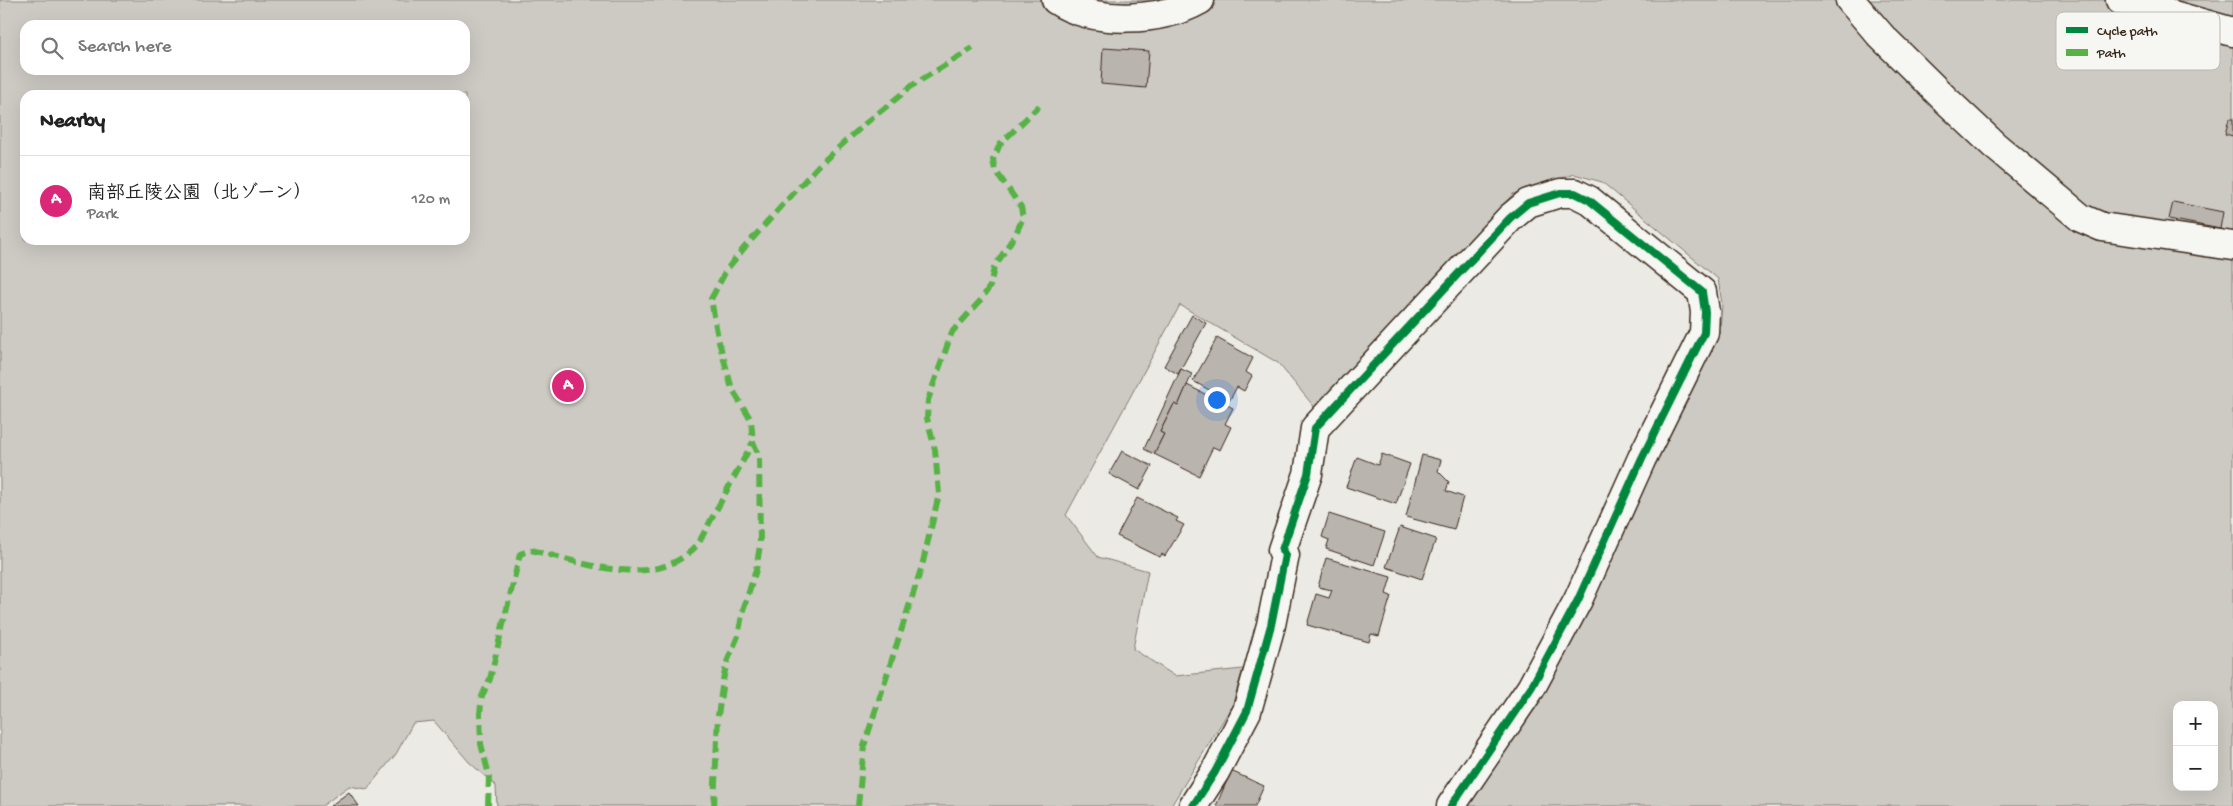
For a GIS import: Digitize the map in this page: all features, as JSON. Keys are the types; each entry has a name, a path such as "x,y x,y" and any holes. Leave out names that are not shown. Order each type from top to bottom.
{"street":[{"path":"1056,0 1076,11 1094,16 1128,17 1172,12 1200,0"},
{"path":"1850,0 1881,36 1946,100 1994,145 2081,218 2102,227 2233,246"},
{"path":"2120,0 2162,12"},
{"path":"2220,28 2233,32"},
{"path":"1193,806 1215,772 1247,711 1271,625 1285,556 1282,550 1308,474 1315,428 1510,218 1528,203 1560,193 1574,193 1589,200 1702,292 1705,312 1704,333 1642,458 1578,600 1531,688 1451,806"}],"shaded area":[{"path":"0,0 2233,0 2233,806 1462,806 1544,694 1720,331 1722,304 1718,279 1602,182 1574,174 1513,194 1316,409 1278,363 1180,305 1066,515 1098,557 1148,571 1133,649 1175,676 1243,669 1232,706 1171,806 497,806 496,786 469,762 434,721 413,723 396,754 367,789 349,786 322,806 0,806"}],"building":[{"path":"1103,48 1149,51 1146,88 1101,84"},
{"path":"2229,119 2233,119 2233,136 2225,134"},
{"path":"2173,202 2223,212 2220,229 2169,219"},
{"path":"1192,315 1206,323 1178,374 1164,366"},
{"path":"1217,338 1253,358 1246,372 1252,376 1244,391 1237,387 1229,401 1193,381"},
{"path":"1181,369 1192,374 1178,406 1174,404 1160,432 1164,434 1154,454 1144,449"},
{"path":"1187,385 1233,408 1225,424 1231,427 1220,450 1213,447 1199,476 1154,454 1164,434 1160,432 1174,404 1178,406"},
{"path":"1122,451 1152,466 1139,490 1109,474"},
{"path":"1382,454 1410,464 1396,504 1346,487 1357,457 1378,465"},
{"path":"1422,455 1441,460 1438,471 1449,482 1446,491 1463,497 1454,530 1406,517"},
{"path":"1137,498 1178,518 1176,521 1184,525 1165,556 1162,554 1160,557 1117,536"},
{"path":"1329,514 1385,532 1374,565 1326,549 1329,540 1322,537"},
{"path":"1400,527 1436,539 1422,579 1386,567"},
{"path":"1326,558 1391,577 1386,594 1391,596 1379,636 1371,634 1369,642 1307,625 1316,594 1329,598 1332,590 1318,587"},
{"path":"1231,771 1264,786 1255,806 1216,806"},
{"path":"349,792 359,806 330,806"}],"marked path":[{"path":"714,806 718,716 723,680 727,662 738,636 743,610 756,570 760,545 759,456 753,442 751,420 732,389 718,338 711,299 727,269 818,166 866,123 913,85 973,48"},
{"path":"858,806 864,746 922,566 939,494 935,450 927,418 928,400 952,332 981,300 990,286 994,268 1023,218 1021,207 995,170 993,160 1000,144 1039,106"},
{"path":"488,806 489,775 481,744 480,713 482,696 490,679 520,554 531,550 619,570 641,570 662,567 681,559 698,544 753,442"}],"cycle path":[{"path":"1193,806 1215,772 1247,711 1271,625 1285,555 1282,550 1308,474 1315,428 1510,218 1528,203 1560,193 1575,193 1589,200 1702,292 1705,312 1704,333 1642,458 1578,600 1531,688 1451,806"}],"place":[{"name":"南部丘陵公園（北ゾーン）","path":"568,386"}]}
